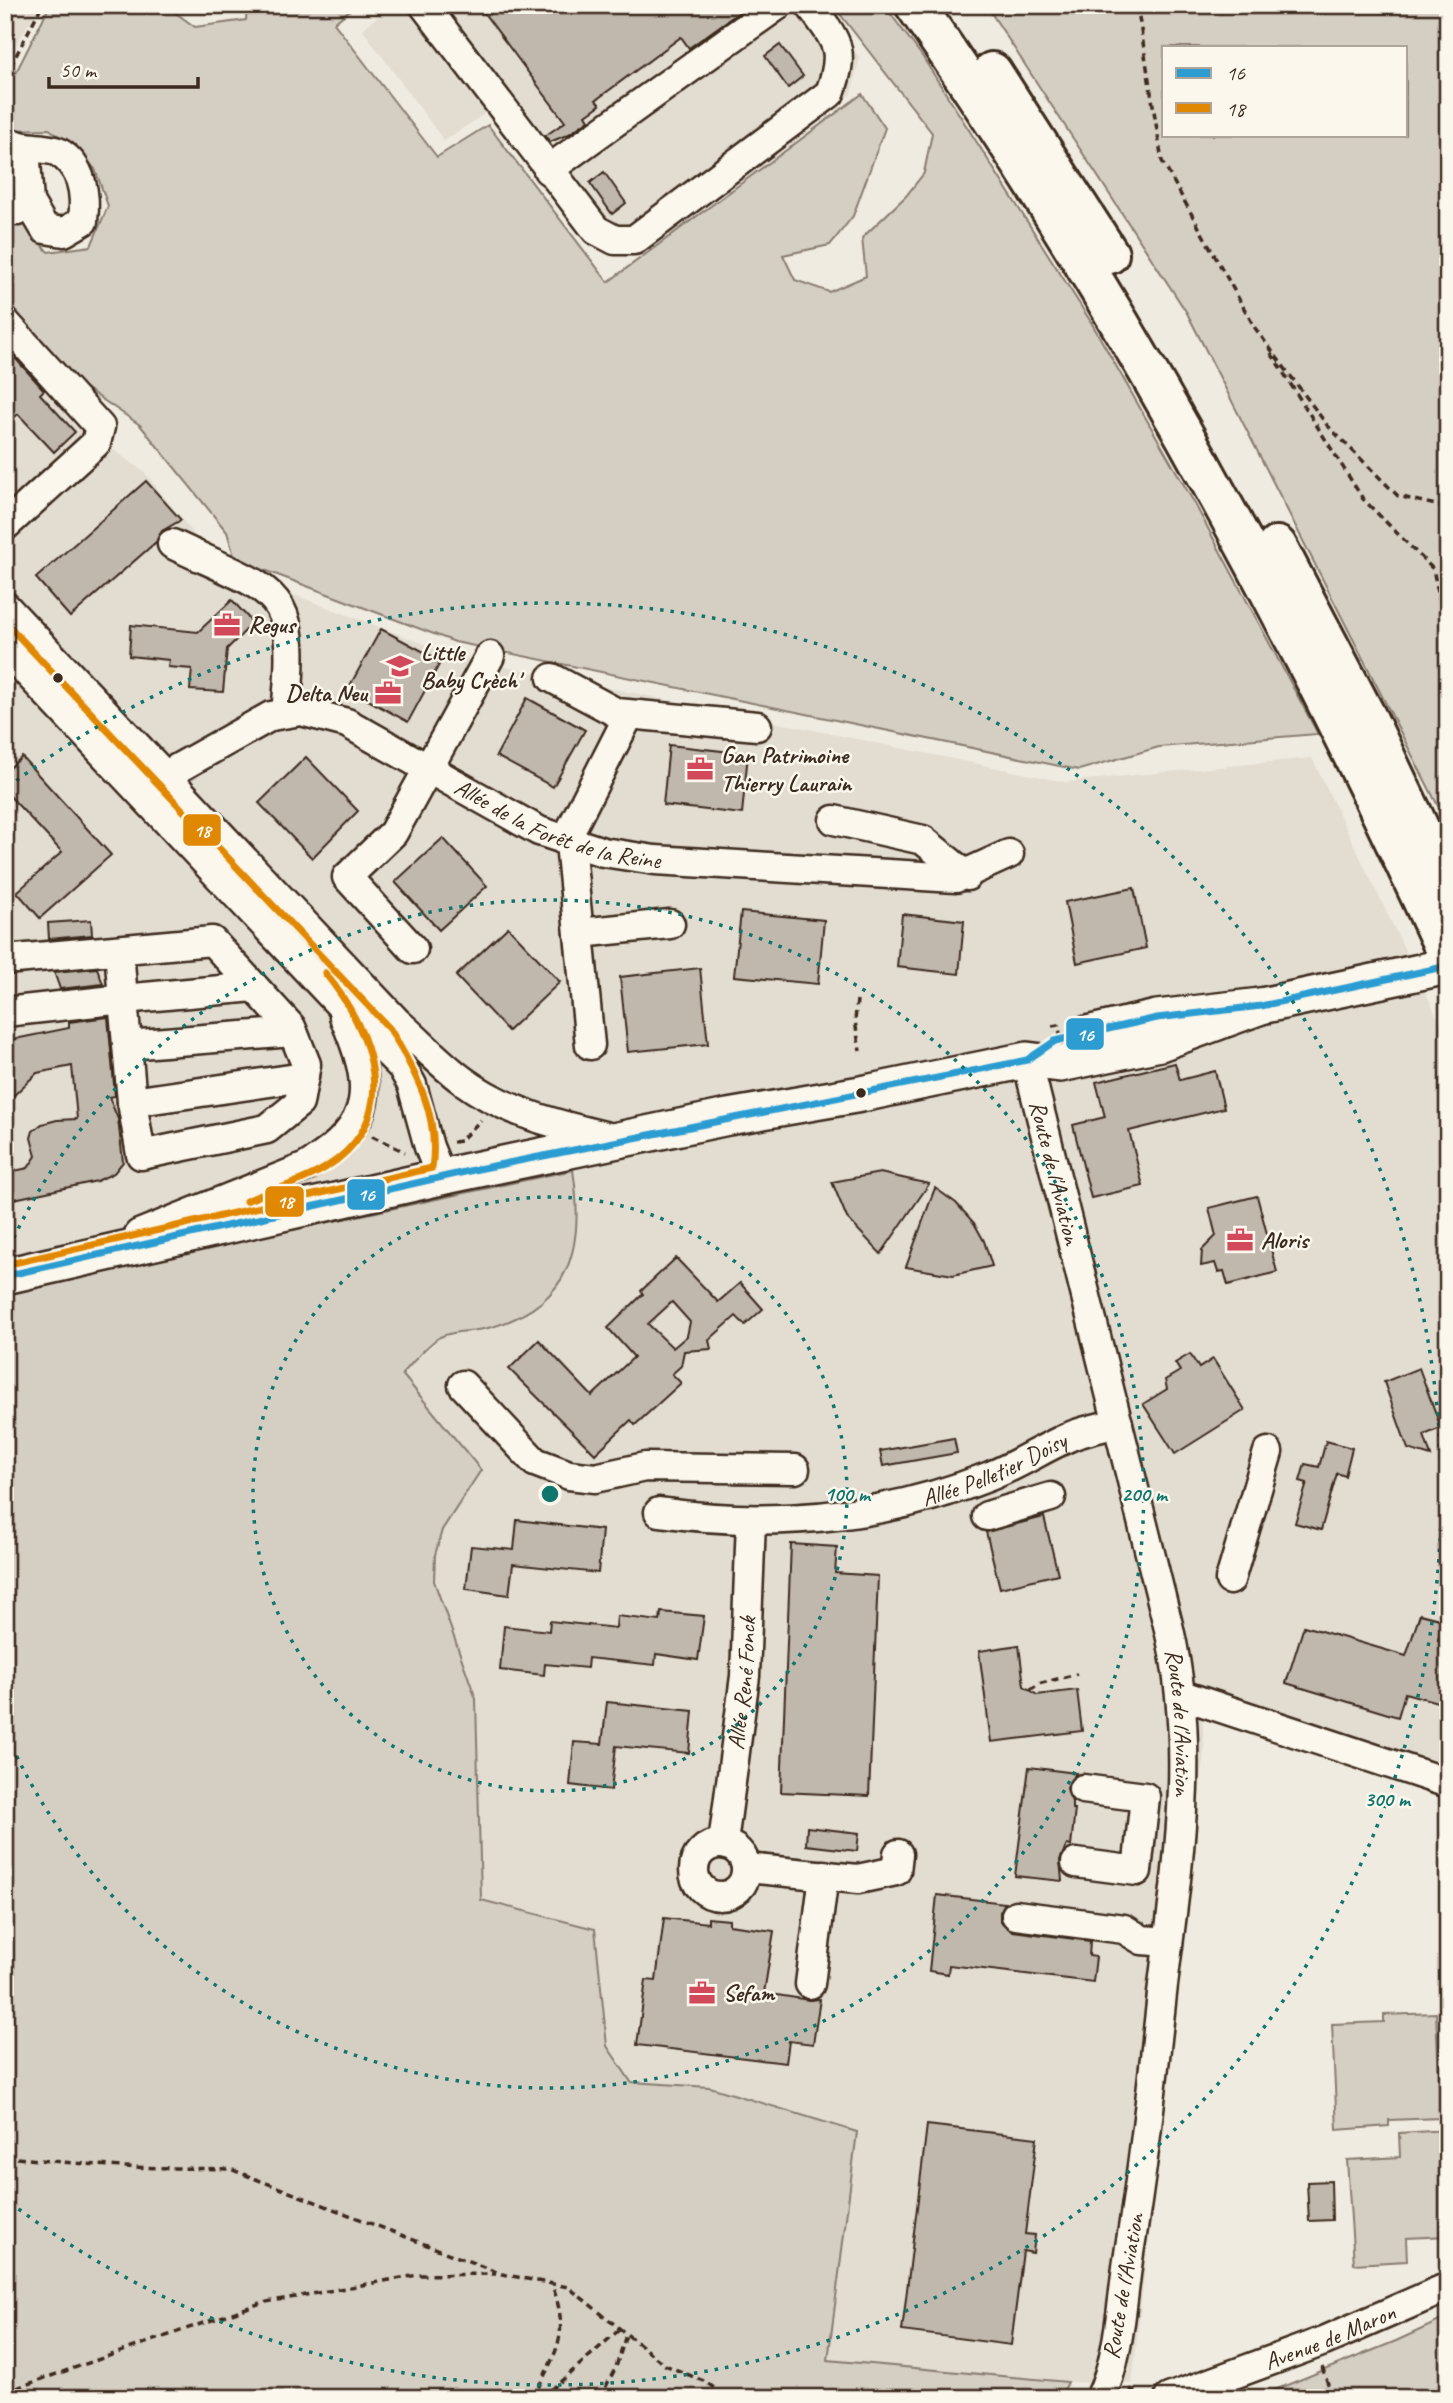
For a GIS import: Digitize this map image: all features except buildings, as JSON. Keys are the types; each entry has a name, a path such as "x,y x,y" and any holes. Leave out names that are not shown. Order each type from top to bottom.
{"highway":[{"path":"915,5 1090,273 1169,403 1342,731 1448,956"},
{"path":"947,5 1074,197 1194,395 1368,720 1448,888"}],"main road":[{"path":"5,1276 619,1139 1027,1060 1060,1064 1160,1043 1261,1006 1448,966"}],"street":[{"path":"424,5 596,230 615,240 634,240 830,93 841,63 834,37 810,5"},
{"path":"548,170 778,5"},
{"path":"15,144 57,152 75,169 86,197 83,221 64,232 45,229 17,206 15,144"},
{"path":"5,322 97,420 100,427 96,443 5,526"},
{"path":"172,544 265,588 281,606 286,616 292,657 286,713"},
{"path":"5,606 398,1023 461,1079 498,1102 546,1122 619,1139"},
{"path":"5,649 339,1004 402,1067 412,1085 429,1147 441,1177"},
{"path":"414,949 348,877 393,833 490,656"},
{"path":"552,678 617,713 757,726"},
{"name":"Allée de la Forêt de la Reine","path":"143,794 164,776 271,716 315,713 347,723 538,831 568,842 656,860 871,876 956,878 967,876 1009,854"},
{"path":"590,1045 568,842 629,715"},
{"path":"834,820 923,839 967,876"},
{"path":"579,933 670,924"},
{"path":"5,960 212,941 293,1032 306,1064 299,1102 267,1129 142,1155 132,1102 119,950"},
{"path":"5,1012 254,987"},
{"path":"70,1263 306,1167 330,1152 344,1138 359,1114 366,1080 360,1054 339,1004"},
{"path":"398,1023 430,1077 437,1100 446,1144 441,1177"},
{"path":"127,1045 293,1032"},
{"name":"Route de l'Aviation","path":"1027,1060 1169,1629 1182,1695 1185,1750 1179,1842 1138,2201 1114,2353 1100,2398"},
{"path":"132,1102 304,1077"},
{"path":"463,1385 535,1462 569,1475 595,1478 645,1467 795,1469"},
{"name":"Allée Pelletier Doisy","path":"659,1512 751,1521 871,1511 934,1496 990,1476 1072,1436 1118,1423"},
{"path":"1230,1580 1268,1452"},
{"path":"990,1476 995,1514 1051,1497"},
{"name":"Allée René Fonck","path":"723,1843 744,1676 751,1521"},
{"path":"1182,1695 1448,1783"},
{"path":"1076,1863 1137,1871 1145,1797 1083,1789"},
{"path":"1141,1837 1179,1842"},
{"path":"723,1843 735,1847 743,1856 747,1868 745,1880 738,1890 728,1896 716,1896 705,1892 696,1883 694,1863 707,1846 723,1843"},
{"path":"747,1868 858,1879 896,1871 898,1854"},
{"path":"810,1984 824,1875"},
{"path":"1016,1914 1124,1929 1142,1940 1168,1942"},
{"name":"Avenue de Maron","path":"1169,2398 1324,2340 1448,2287"}],"path":[{"path":"6,76 42,5"},
{"path":"1137,5 1162,160 1255,328 1363,499 1433,569 1448,640"},
{"path":"1255,328 1327,425 1398,495 1448,508"},
{"path":"857,1000 855,1021 860,1051"},
{"path":"453,1142 460,1141 484,1116"},
{"path":"370,1135 402,1153 410,1151"},
{"path":"1030,1690 1038,1684 1077,1674"},
{"path":"5,2157 121,2167 198,2166 230,2169 502,2274"},
{"path":"5,2392 261,2303 418,2275 502,2274 568,2287 665,2365 706,2382 727,2398"},
{"path":"533,2398 559,2345 562,2312 551,2282"},
{"path":"542,2398 620,2330"},
{"path":"600,2398 616,2367 626,2335"},
{"path":"1324,2371 1333,2398"}],"shaded area":[{"path":"5,5 40,5 5,63"},
{"path":"50,5 165,5 195,27 246,20 247,5 356,5 334,23 437,157 488,125 608,282 862,94 885,128 853,216 830,245 783,255 795,280 829,292 866,276 862,238 906,196 924,173 932,133 833,5 884,5 922,56 1091,322 1196,506 1318,734 1159,747 1079,770 455,642 235,559 227,532 140,425 56,368 5,311 5,220 28,220 26,227 48,252 91,246 108,206 95,169 76,148 49,129 5,130 5,94"},
{"path":"392,5 817,5 860,58 851,94 632,233 601,227 508,98 444,141 362,29"},
{"path":"986,5 1448,5 1448,795 1438,806 1187,313"},
{"path":"5,326 93,434 145,473 220,567 459,657 1065,782 1312,758 1448,1039 1448,1772 1201,1691 1204,1751 1132,2384 1068,2382 828,2360 857,2132 710,2087 631,2082 607,2046 595,1929 481,1901 476,1699 434,1581 435,1555 442,1530 481,1470 402,1374 441,1337 488,1328 528,1314 548,1298 76,1277 5,1291"},
{"path":"573,1170 576,1224 573,1248 566,1270 555,1289 538,1305 516,1318 488,1328 440,1337 402,1374 481,1470 442,1530 435,1555 434,1581 476,1699 481,1900 595,1929 607,2046 631,2082 710,2087 857,2132 828,2360 1068,2382 1060,2398 5,2398 5,1291"},
{"path":"1436,2013 1441,2118 1389,2120 1389,2126 1337,2130 1332,2024 1384,2022 1384,2015"},
{"path":"1448,2130 1448,2236 1406,2238 1407,2261 1354,2264 1347,2160 1400,2157 1399,2133"},
{"path":"1448,2317 1448,2398 1255,2398 1396,2341"}],"transit line":[{"name":"18","path":"5,622 390,1029 424,1096 434,1149 432,1168 5,1265"},
{"name":"16","path":"5,1276 478,1169 1027,1060 1055,1041 1157,1018 1261,1006 1448,966"},
{"name":"18","path":"246,1201 325,1168 350,1148 366,1125 373,1100 373,1074 367,1047 342,996 325,973"}],"place":[{"name":"Regus","path":"227,625"},
{"name":"Little Baby Crèch'","path":"400,666"},
{"name":"Delta Neu","path":"388,693"},
{"name":"Gan Patrimoine Thierry Laurain","path":"700,769"},
{"name":"Aloris","path":"1240,1240"},
{"name":"Sefam","path":"702,1993"}]}
